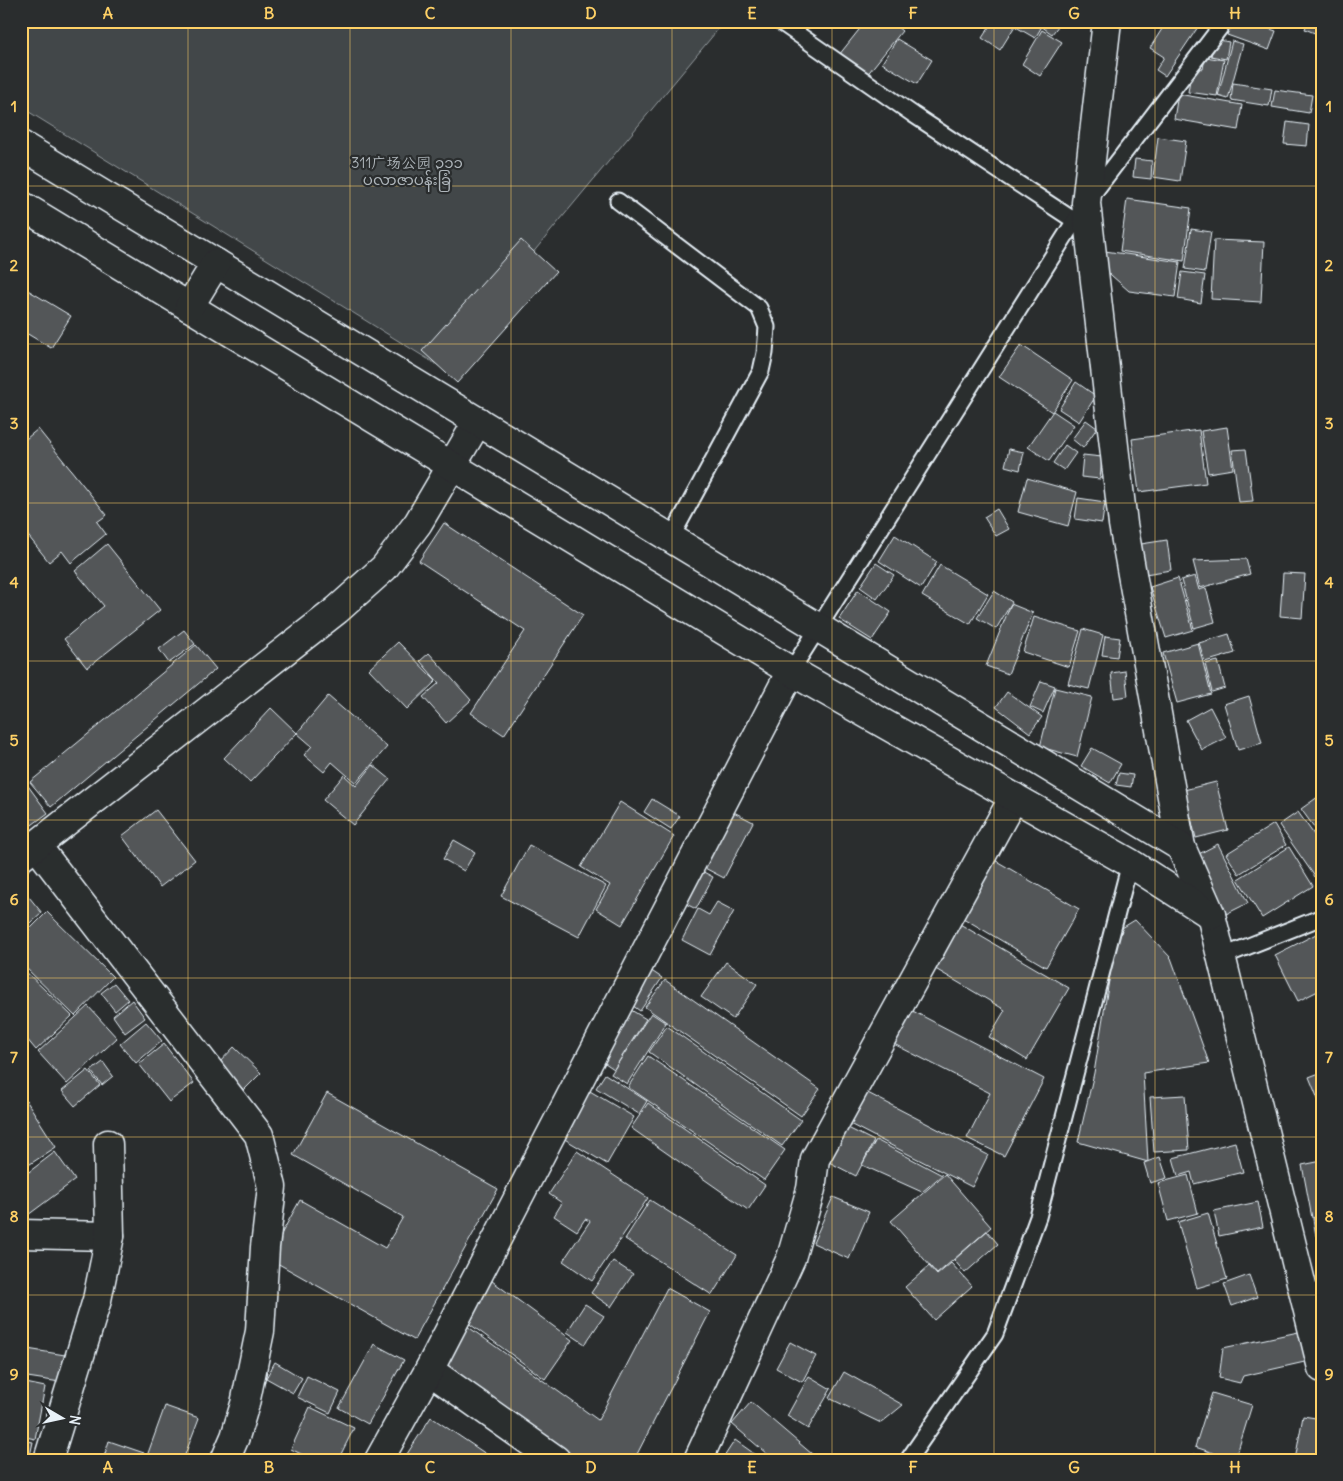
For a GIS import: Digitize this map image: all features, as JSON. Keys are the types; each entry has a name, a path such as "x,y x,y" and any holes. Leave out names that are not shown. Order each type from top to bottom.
{"street":[{"path":"1107,21 1081,212 1123,524 1181,847 1211,915 1322,1368"},
{"path":"21,145 1181,847"},
{"path":"21,206 791,671 1130,863 1211,915"},
{"path":"189,307 216,263"},
{"path":"226,1460 246,1404 260,1331 272,1187 259,1135 29,851 337,610 384,568 418,523 478,421"},
{"path":"379,1460 429,1370 791,671"},
{"path":"698,1460 791,1258 811,1189 815,1159 1014,797"},
{"path":"48,1460 98,1300 110,1236 108,1144"},
{"path":"21,1234 110,1236"},
{"path":"429,1370 556,1460"}],"lane":[{"path":"779,21 914,116 1081,212"},
{"path":"791,671 1081,212 1225,21"},
{"path":"618,201 759,308 767,327 765,353 761,371 671,538"},
{"path":"908,1460 995,1334 1038,1217 1130,863"},
{"path":"1221,957 1322,917"}],"green space":[{"name":"311广场公园 ၃၁၁ ပလာဇာပန်းခြံ","path":"21,21 725,21 439,366 21,107"}],"building":[{"path":"866,21 890,21 902,31 866,76 839,55"},
{"path":"993,21 1018,21 1000,50 982,38"},
{"path":"1020,21 1030,21 1041,28 1035,38 1016,27"},
{"path":"1034,21 1062,21 1052,34"},
{"path":"1167,21 1196,21 1200,24 1165,76 1156,70 1164,57 1150,48"},
{"path":"1232,21 1247,21 1276,31 1269,50 1227,35"},
{"path":"1308,21 1322,21 1322,36 1305,29"},
{"path":"1042,30 1062,42 1040,76 1022,64"},
{"path":"897,39 932,60 917,84 882,63"},
{"path":"1214,39 1229,42 1226,59 1211,56"},
{"path":"1232,41 1243,44 1228,99 1218,96"},
{"path":"1205,57 1224,60 1217,96 1188,92 1192,67 1203,69"},
{"path":"1233,83 1272,89 1269,106 1231,100"},
{"path":"1275,90 1312,95 1309,113 1272,107"},
{"path":"1178,94 1242,105 1238,130 1174,119"},
{"path":"1287,122 1309,125 1307,146 1284,144"},
{"path":"1158,137 1186,141 1180,181 1153,177"},
{"path":"1135,159 1152,161 1151,179 1133,177"},
{"path":"1127,199 1191,208 1184,261 1120,251"},
{"path":"1191,229 1211,232 1205,272 1185,269"},
{"path":"521,240 556,272 457,383 422,351"},
{"path":"1214,240 1264,242 1261,302 1211,299"},
{"path":"1105,251 1180,262 1175,297 1129,291 1103,268"},
{"path":"1182,272 1205,275 1201,303 1178,299"},
{"path":"21,286 71,316 51,348 21,330"},
{"path":"1021,345 1073,380 1052,412 999,377"},
{"path":"1076,382 1096,396 1079,422 1059,409"},
{"path":"1053,411 1074,425 1049,461 1028,447"},
{"path":"1086,420 1097,428 1083,448 1072,439"},
{"path":"1227,427 1233,469 1208,473 1201,431"},
{"path":"38,429 107,515 97,522 106,534 71,563 62,551 49,562 25,532 21,535 21,443"},
{"path":"1199,430 1206,483 1139,492 1132,439"},
{"path":"1065,445 1076,453 1064,470 1053,463"},
{"path":"1009,449 1024,452 1020,470 1005,466"},
{"path":"1246,449 1253,501 1239,502 1232,450"},
{"path":"1083,455 1102,457 1100,479 1081,477"},
{"path":"1027,478 1077,492 1068,526 1018,512"},
{"path":"1078,498 1105,502 1102,523 1075,519"},
{"path":"997,509 1009,529 996,536 984,517"},
{"path":"444,523 583,615 504,735 471,713 525,631 419,561"},
{"path":"895,535 937,562 921,588 879,561"},
{"path":"1167,540 1171,570 1145,574 1141,544"},
{"path":"107,544 160,610 87,668 64,639 104,606 75,571"},
{"path":"1246,559 1250,574 1200,588 1193,561"},
{"path":"876,563 894,575 877,599 860,587"},
{"path":"940,565 988,594 970,624 922,596"},
{"path":"1283,573 1305,574 1302,618 1280,616"},
{"path":"1195,576 1199,590 1206,588 1215,622 1194,628 1181,580"},
{"path":"1178,578 1193,630 1166,638 1150,587"},
{"path":"858,590 891,612 872,640 839,619"},
{"path":"994,591 1012,602 996,629 977,618"},
{"path":"1011,604 1033,613 1008,674 986,666"},
{"path":"1034,617 1080,631 1069,667 1023,652"},
{"path":"1083,629 1103,635 1089,689 1068,684"},
{"path":"184,630 195,644 169,663 159,649"},
{"path":"1229,634 1235,653 1205,662 1199,643"},
{"path":"1105,636 1120,638 1117,657 1102,655"},
{"path":"398,642 436,681 407,709 369,669"},
{"path":"1198,643 1211,694 1177,703 1163,653"},
{"path":"196,645 216,669 51,807 30,782"},
{"path":"429,653 471,700 446,723 423,697 439,683 420,661"},
{"path":"1218,661 1225,688 1212,692 1205,664"},
{"path":"1125,671 1128,696 1114,698 1111,673"},
{"path":"1041,681 1055,686 1043,713 1030,707"},
{"path":"1055,688 1092,697 1077,757 1040,747"},
{"path":"1007,692 1042,717 1030,733 996,707"},
{"path":"328,696 387,747 356,783 332,762 324,772 304,755 312,746 297,733"},
{"path":"1249,696 1262,743 1238,750 1224,704"},
{"path":"1210,707 1226,738 1202,750 1186,720"},
{"path":"271,708 297,733 250,782 224,758"},
{"path":"1092,748 1121,764 1110,783 1081,766"},
{"path":"373,765 390,779 353,825 323,800 344,775 356,786"},
{"path":"1119,773 1133,775 1131,787 1116,785"},
{"path":"23,779 48,813 21,833 21,780"},
{"path":"1216,782 1228,830 1196,838 1184,790"},
{"path":"1322,794 1322,838 1301,809"},
{"path":"652,799 680,816 671,829 644,812"},
{"path":"620,802 674,836 622,925 596,909 610,885 581,867"},
{"path":"728,809 753,822 724,878 699,865"},
{"path":"156,810 195,860 160,887 122,836"},
{"path":"1298,812 1322,846 1322,883 1320,884 1279,825"},
{"path":"1274,824 1286,845 1239,874 1226,854"},
{"path":"454,840 475,852 464,871 443,859"},
{"path":"1218,844 1248,903 1222,916 1193,857"},
{"path":"529,845 606,886 579,937 501,896"},
{"path":"1289,847 1313,886 1262,918 1238,879"},
{"path":"986,855 1079,909 1046,967 953,912"},
{"path":"694,867 713,877 696,909 678,900"},
{"path":"25,892 42,913 21,932 21,895"},
{"path":"717,902 734,911 710,955 682,940 698,909 709,915"},
{"path":"47,912 113,977 75,1016 21,963 21,938"},
{"path":"953,920 1069,988 1027,1060 989,1037 1005,1010 927,964"},
{"path":"1135,920 1171,958 1209,1063 1143,1073 1148,1162 1078,1142 1094,1073 1117,931"},
{"path":"1320,932 1322,935 1322,989 1298,1001 1275,955"},
{"path":"726,962 757,984 733,1019 701,997"},
{"path":"21,967 72,1016 36,1050 21,1032"},
{"path":"647,968 662,978 640,1011 625,1000"},
{"path":"665,980 820,1089 801,1116 645,1007"},
{"path":"114,983 128,1000 115,1011 101,993"},
{"path":"132,1000 145,1018 125,1033 113,1016"},
{"path":"88,1006 117,1038 67,1084 38,1052"},
{"path":"903,1006 1044,1079 1004,1156 967,1138 990,1093 886,1040"},
{"path":"631,1010 646,1019 614,1069 599,1059"},
{"path":"651,1013 666,1023 627,1084 611,1074"},
{"path":"146,1022 162,1041 136,1063 120,1044"},
{"path":"667,1026 801,1120 782,1146 649,1052"},
{"path":"164,1044 194,1083 169,1102 139,1064"},
{"path":"234,1047 261,1073 244,1090 218,1064"},
{"path":"648,1056 785,1150 764,1180 628,1087"},
{"path":"103,1062 113,1076 102,1085 91,1071"},
{"path":"88,1070 100,1085 75,1106 62,1091"},
{"path":"1322,1072 1322,1109 1309,1077"},
{"path":"605,1074 647,1101 639,1114 596,1088"},
{"path":"583,1087 634,1117 607,1164 556,1134"},
{"path":"860,1089 988,1155 972,1187 844,1121"},
{"path":"327,1093 498,1189 414,1340 268,1258 300,1200 385,1248 403,1217 293,1155"},
{"path":"1185,1095 1189,1150 1154,1152 1150,1097"},
{"path":"26,1100 56,1147 21,1170 21,1103"},
{"path":"648,1103 765,1185 748,1210 631,1128"},
{"path":"842,1125 874,1141 856,1176 825,1160"},
{"path":"876,1140 942,1175 922,1192 862,1165"},
{"path":"1235,1142 1243,1172 1194,1184 1191,1172 1178,1176 1173,1158"},
{"path":"577,1151 648,1198 592,1281 563,1261 590,1221 585,1219 577,1231 554,1216 562,1203 549,1194"},
{"path":"55,1152 75,1180 24,1218 21,1214 21,1178"},
{"path":"1160,1157 1167,1178 1150,1183 1144,1163"},
{"path":"1322,1161 1322,1216 1312,1218 1302,1165"},
{"path":"945,1174 991,1227 937,1274 891,1221"},
{"path":"1188,1175 1198,1213 1168,1221 1158,1183"},
{"path":"833,1197 869,1212 849,1259 813,1243"},
{"path":"650,1200 737,1255 712,1295 625,1239"},
{"path":"1258,1202 1263,1227 1219,1236 1214,1211"},
{"path":"1208,1213 1227,1279 1197,1288 1178,1222"},
{"path":"1322,1218 1322,1235 1316,1236 1313,1219"},
{"path":"987,1231 998,1244 965,1273 954,1260"},
{"path":"613,1261 633,1274 611,1307 591,1293"},
{"path":"951,1263 972,1286 934,1320 905,1287 929,1266 937,1275"},
{"path":"1249,1275 1257,1297 1232,1306 1224,1284"},
{"path":"488,1278 572,1340 545,1379 460,1317"},
{"path":"667,1288 710,1312 634,1460 574,1460 436,1363 460,1321 598,1420"},
{"path":"585,1304 604,1316 585,1344 567,1332"},
{"path":"1303,1331 1309,1361 1243,1376 1240,1383 1219,1378 1223,1348"},
{"path":"790,1342 816,1356 802,1382 776,1368"},
{"path":"374,1344 404,1360 368,1424 339,1408"},
{"path":"21,1348 65,1355 60,1382 21,1376"},
{"path":"275,1362 302,1378 293,1393 266,1378"},
{"path":"844,1372 903,1405 881,1423 829,1398"},
{"path":"307,1376 340,1392 330,1413 297,1397"},
{"path":"809,1376 831,1389 808,1429 787,1416"},
{"path":"21,1382 45,1387 35,1439 21,1436"},
{"path":"1212,1393 1252,1405 1235,1460 1195,1447"},
{"path":"751,1402 819,1460 774,1460 732,1424"},
{"path":"165,1406 199,1418 183,1460 156,1460 147,1456"},
{"path":"310,1407 354,1428 338,1460 313,1460 291,1449"},
{"path":"1303,1416 1322,1419 1322,1460 1295,1460"},
{"path":"431,1417 495,1460 415,1460 407,1454"},
{"path":"21,1440 33,1442 29,1460 21,1459"},
{"path":"735,1440 763,1460 722,1460"},
{"path":"109,1441 144,1453 143,1457 152,1460 103,1460"},
{"path":"1194,1454 1219,1460 1193,1460"}]}
